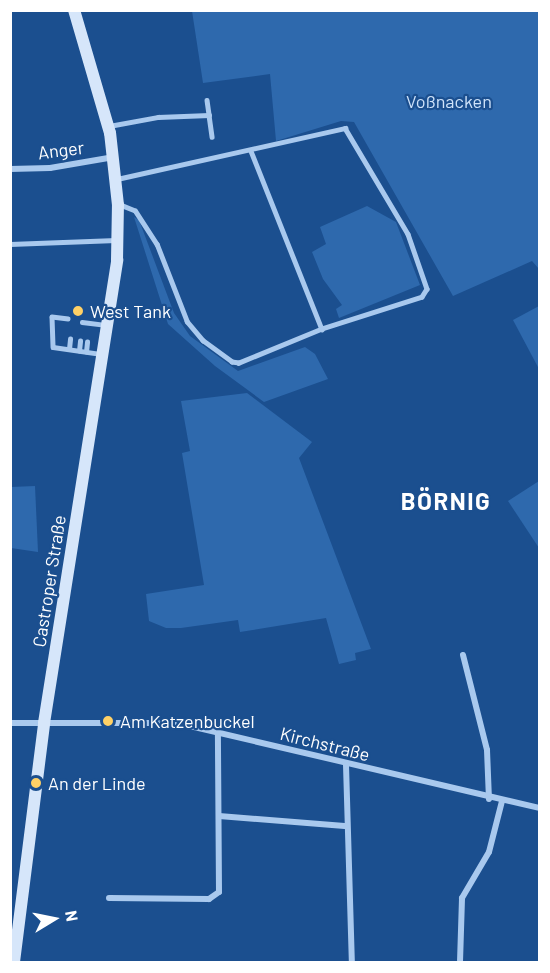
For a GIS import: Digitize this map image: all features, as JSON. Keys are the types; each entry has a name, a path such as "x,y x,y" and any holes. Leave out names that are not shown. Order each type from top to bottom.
{"main road":[{"name":"Castroper Straße","path":"14,963 14,934 44,723 108,326 118,240 115,157 109,126 74,10"}],"street":[{"name":"Anger","path":"10,169 50,168 115,157"},
{"path":"463,655 487,750 489,799"},
{"name":"Kirchstraße","path":"10,723 159,721 218,732 489,799 540,808"},
{"path":"109,898 215,897 220,886 218,732"},
{"path":"346,765 345,826 351,963"},
{"path":"460,963 462,898 489,852 502,801"},
{"name":"Kirchstraße","path":"531,805 540,803"},
{"path":"219,816 345,826"}],"lane":[{"path":"207,100 212,137"},
{"path":"109,126 158,117 209,115"},
{"path":"117,179 251,151 345,128 408,234 426,284 425,294 322,329 239,363 232,362 202,341 187,322 146,227 135,211 118,205"},
{"path":"251,151 322,329"},
{"path":"10,244 118,240"},
{"path":"68,319 52,317 53,347 103,355"},
{"path":"83,323 108,326"},
{"path":"69,349 70,339"},
{"path":"79,351 80,341"},
{"path":"86,352 87,342"}],"green space":[{"name":"Voßnacken","path":"192,11 539,11 539,269 532,261 453,296 354,122 341,121 276,141 270,74 203,83"},
{"path":"367,206 396,222 420,285 339,318 336,309 342,305 323,279 312,252 326,244 320,227"},
{"path":"134,217 139,220 174,313 190,336 238,371 305,347 315,354 328,379 264,402 215,366 168,324"},
{"path":"539,306 539,369 513,320"},
{"path":"247,393 312,442 299,458 371,649 355,653 356,660 339,664 326,618 240,632 238,620 181,628 166,628 149,621 146,594 204,585 182,453 190,451 181,401"},
{"path":"539,481 539,548 508,501"},
{"path":"35,486 38,552 11,548 11,487"}],"place":[{"name":"West Tank","path":"78,311"},
{"name":"Am Katzenbuckel","path":"108,721"},
{"name":"An der Linde","path":"36,783"}],"district":[{"name":"BÖRNIG","path":"446,501"}]}
